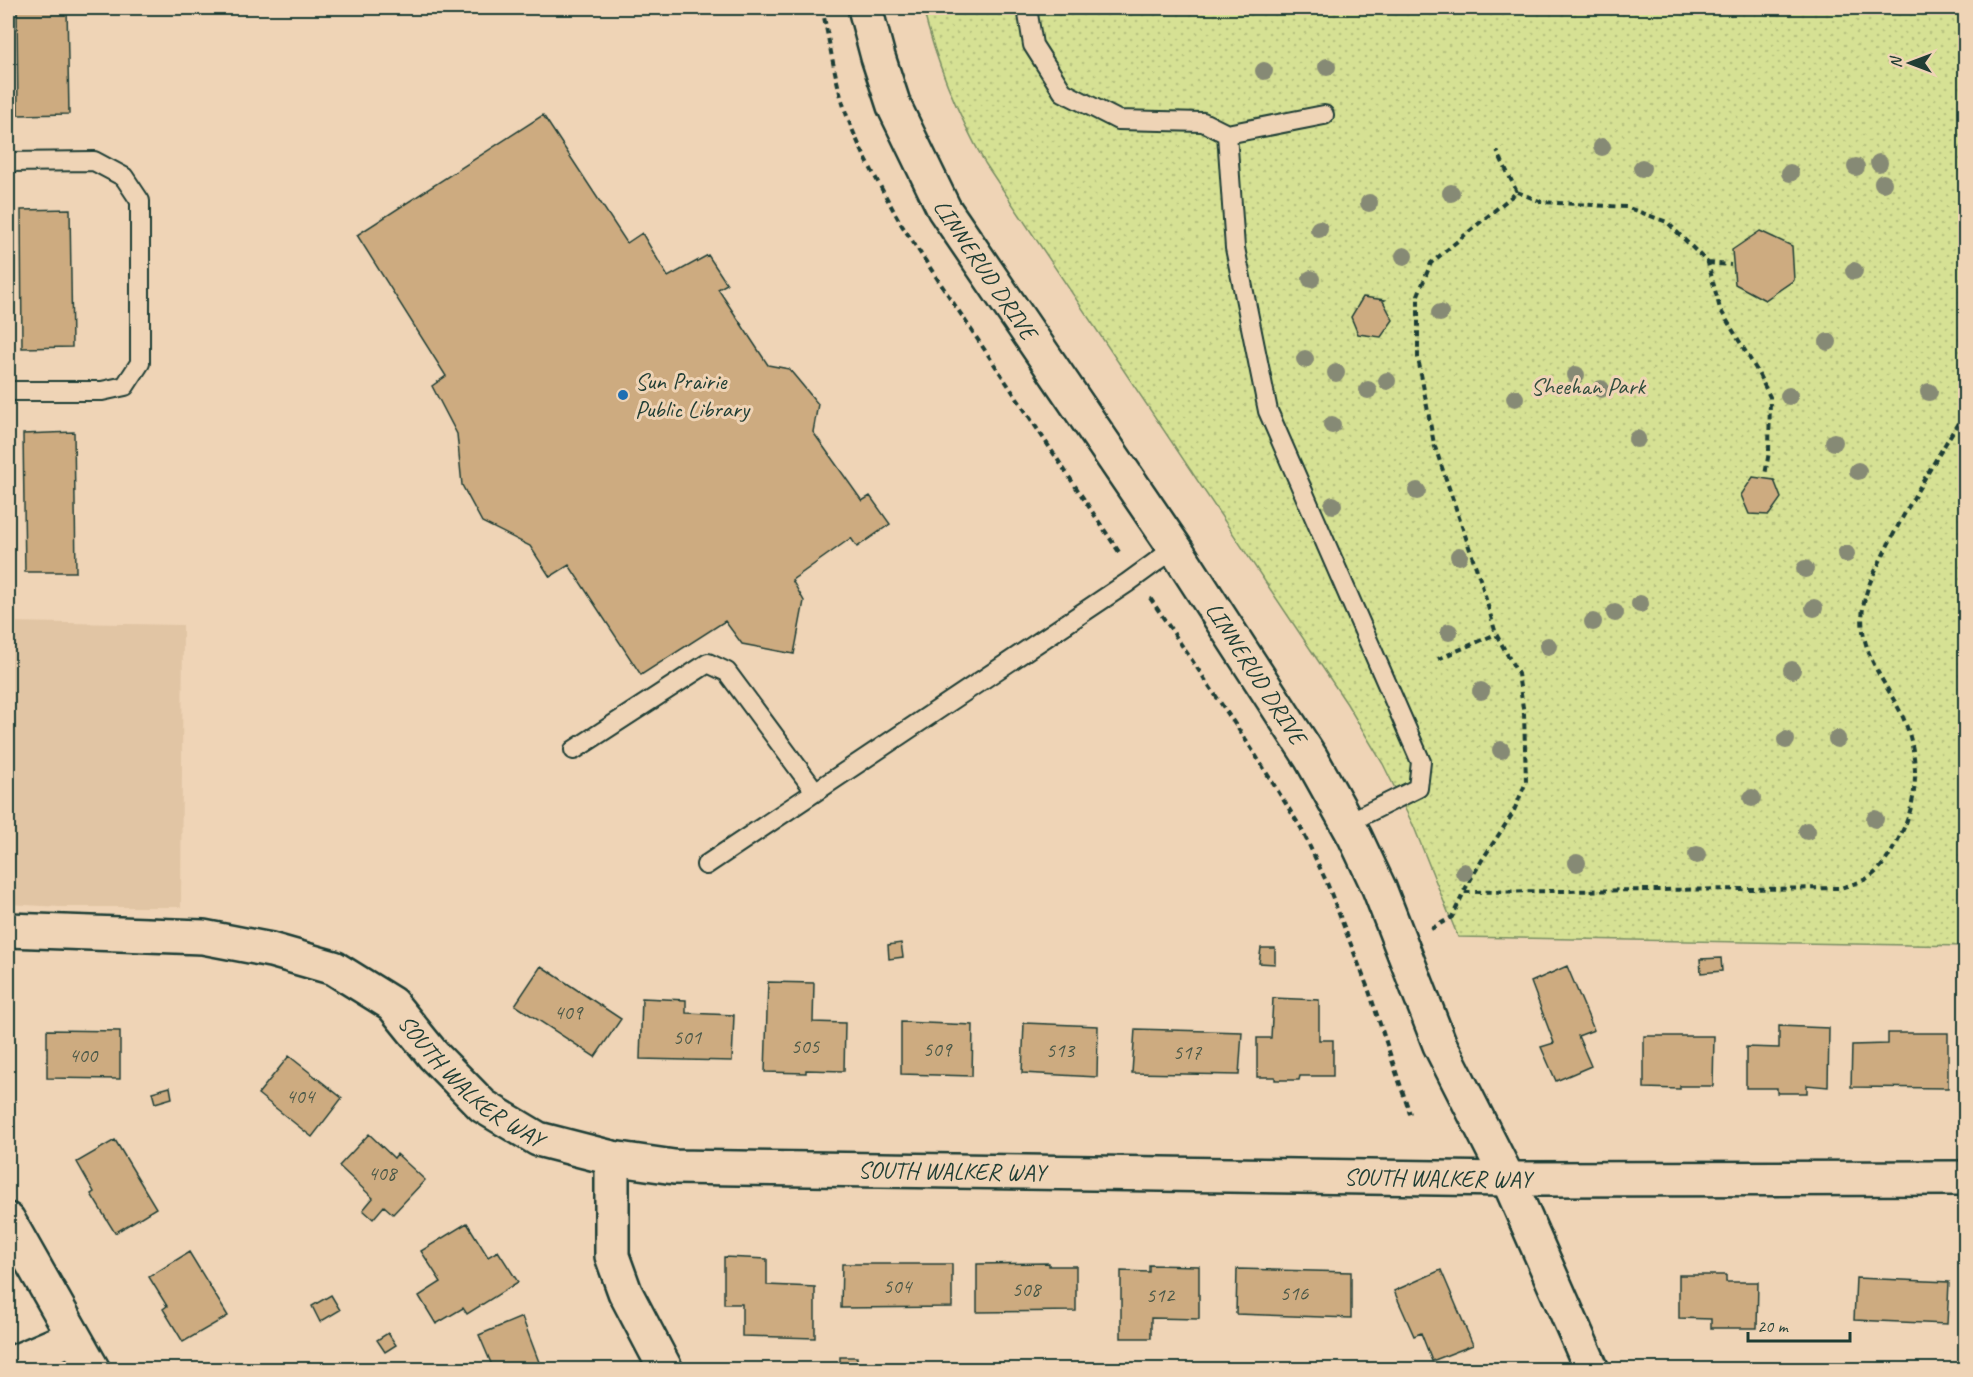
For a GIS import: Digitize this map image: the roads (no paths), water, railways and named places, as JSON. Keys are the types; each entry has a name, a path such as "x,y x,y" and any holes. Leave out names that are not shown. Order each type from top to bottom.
{"street":[{"name":"LINNERUD DRIVE","path":"865,8 894,106 945,209 1175,548 1311,758 1347,823 1379,888 1440,1045 1508,1179 1592,1370"},
{"name":"SOUTH WALKER WAY","path":"8,930 204,937 271,950 334,968 392,1004 434,1056 483,1106 538,1139 612,1158 674,1167 1508,1179 1965,1178"},
{"path":"612,1158 612,1256 625,1292 666,1370"},
{"path":"8,1220 93,1370"},
{"path":"8,1365 73,1337"}],"lane":[{"path":"1027,8 1033,45 1063,92 1118,120 1203,122 1227,134 1324,115"},
{"path":"1227,134 1235,248 1268,411 1421,762 1418,788 1347,823"},
{"path":"8,162 94,160 124,177 140,201 140,363 125,386 110,390 8,391"},
{"path":"706,865 1117,590 1175,548"},
{"path":"574,750 708,663 727,672 815,791"}],"place":[{"name":"Sun Prairie Public Library","path":"623,395"}],"park label":[{"name":"Sheehan Park","path":"1588,386"}]}
